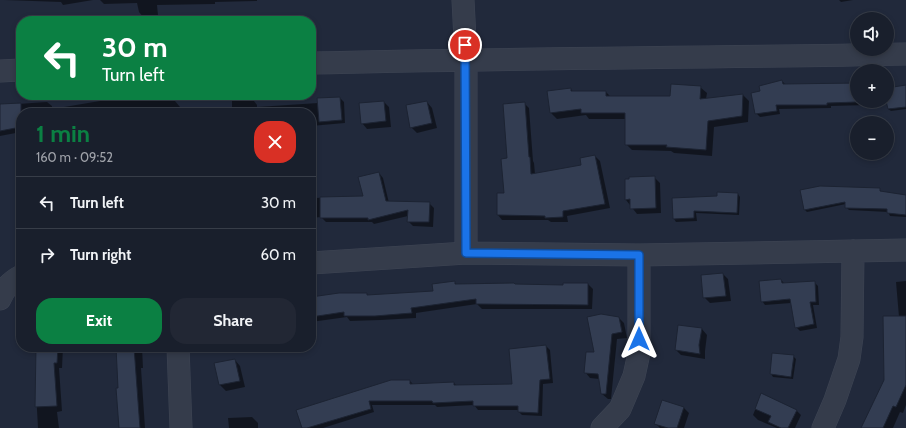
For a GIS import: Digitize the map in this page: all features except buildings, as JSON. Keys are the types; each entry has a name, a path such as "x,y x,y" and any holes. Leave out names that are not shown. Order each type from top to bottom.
{"street":[{"path":"462,0 466,59 466,253"},
{"path":"316,63 466,59 749,57 906,54"},
{"path":"0,70 16,70"},
{"path":"316,263 466,253 639,255 906,250"},
{"path":"823,428 835,400 849,359 852,337 853,251"},
{"path":"602,428 620,409 634,376 638,353 639,255"},
{"path":"0,299 11,281 16,278"},
{"path":"178,352 182,428"}],"route":[{"path":"465,45 466,253 639,255 639,339"}]}
